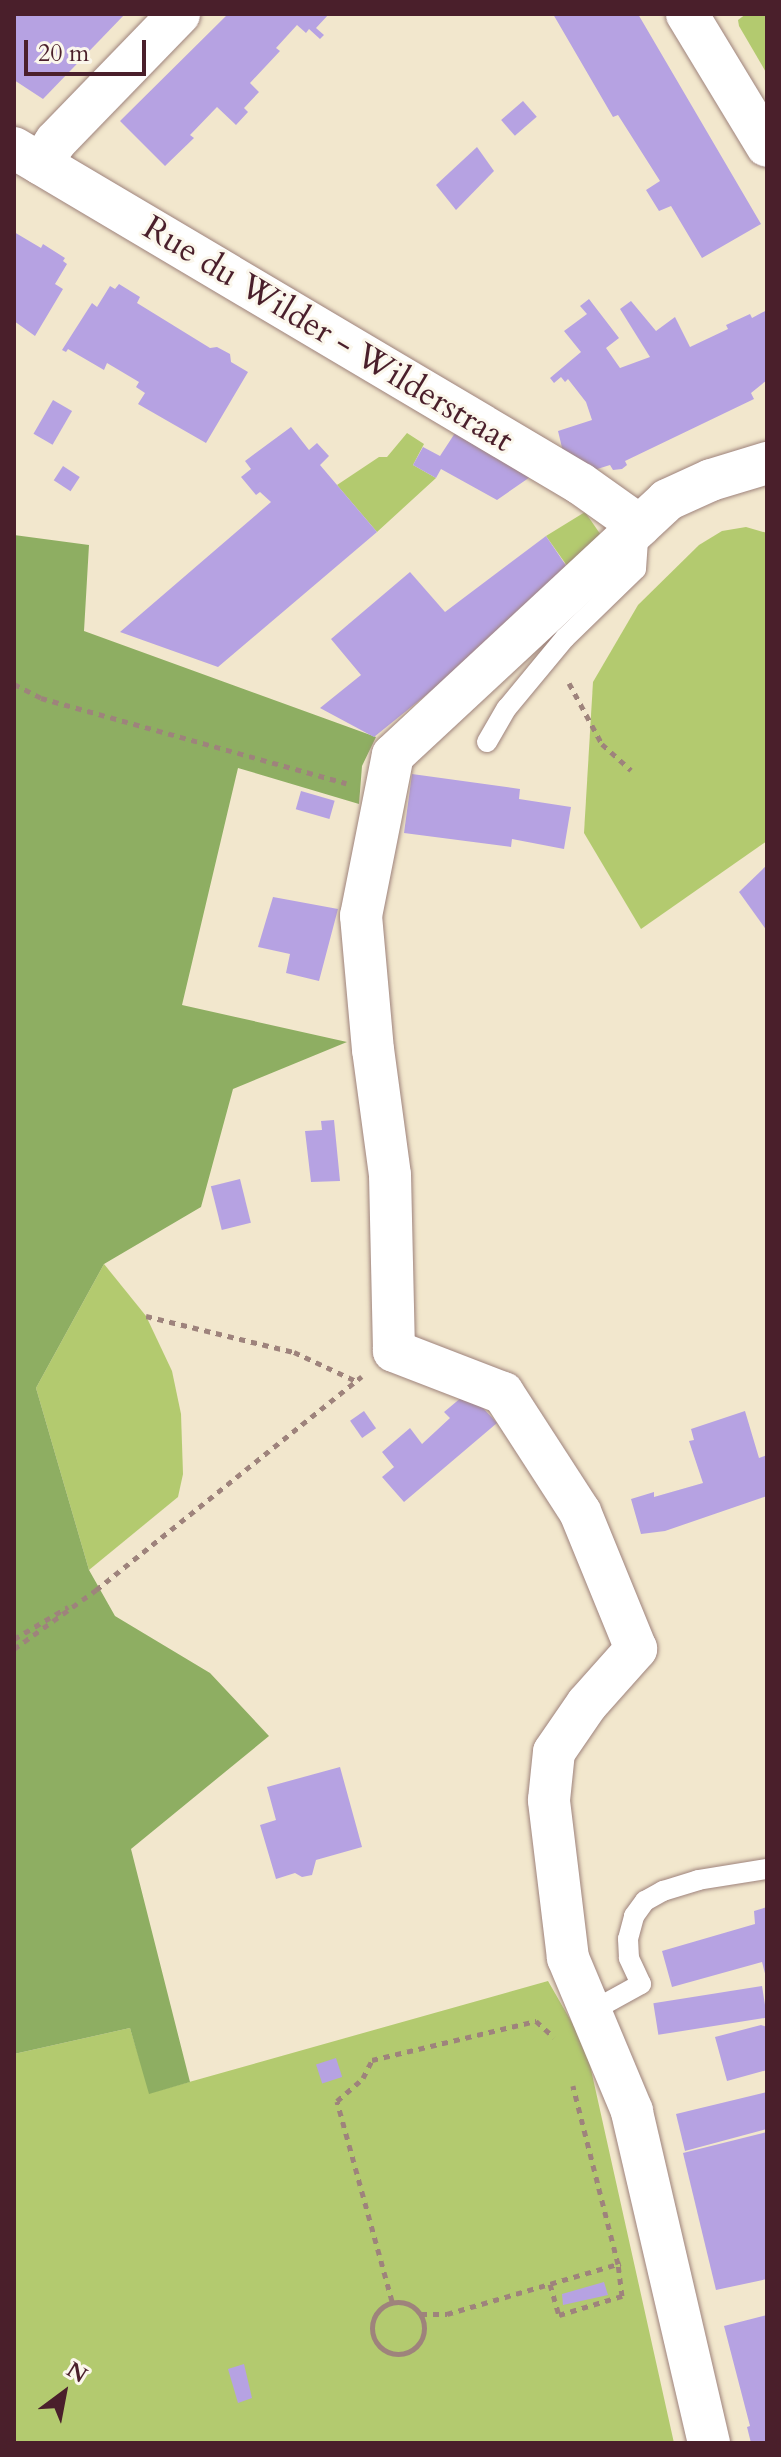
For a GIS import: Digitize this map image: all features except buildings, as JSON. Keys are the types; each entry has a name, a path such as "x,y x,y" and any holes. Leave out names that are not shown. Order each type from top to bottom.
{"street":[{"path":"28,156 56,141 179,14"},
{"path":"687,14 767,146"},
{"name":"Rue du Wilder - Wilderstraat","path":"28,156 581,484 640,526"},
{"path":"709,2443 632,2111 568,1958 549,1800 554,1752 587,1704 636,1649 580,1512 503,1393 394,1351 390,1175 373,1050 361,916 393,755 667,500 711,480 767,463"}],"lane":[{"path":"487,742 507,708 565,638 636,569 640,526"},
{"path":"592,2011 641,1984 629,1958 628,1939 634,1916 645,1901 663,1891 698,1880 767,1869"}],"path":[{"path":"565,638 566,677 580,707 602,744 631,770"},
{"path":"14,684 41,698 301,770"},
{"path":"146,1316 294,1352 356,1381"},
{"path":"14,1649 96,1590 394,1351"},
{"path":"14,1639 96,1590"},
{"path":"392,2301 337,2101 363,2078 372,2060 536,2021 562,2045"},
{"path":"550,2284 559,2315 622,2296 618,2264 570,2074"},
{"path":"421,2314 447,2314 633,2260"},
{"path":"392,2301 408,2303 421,2314 425,2328 420,2342 409,2352 394,2355 381,2349 372,2336 371,2321 378,2308 392,2301"}],"green space":[{"path":"746,14 767,14 767,74 739,26 738,20"},
{"path":"407,433 424,444 413,465 436,478 377,532 337,485 379,457 387,457"},
{"path":"585,512 603,538 570,570 546,536"},
{"path":"746,527 767,533 767,841 641,929 584,833 593,682 638,605 699,545 722,531"},
{"path":"14,535 89,545 84,631 376,737 362,766 359,804 238,768 182,1005 347,1042 233,1089 201,1207 104,1264 36,1388 89,1570 115,1616 210,1673 269,1736 131,1849 190,2082 149,2094 130,2028 14,2054"},
{"path":"104,1264 146,1316 172,1371 181,1414 183,1474 178,1497 89,1570 36,1388"},
{"path":"548,1981 586,2047 674,2443 14,2443 14,2054 130,2028 150,2093"}]}
